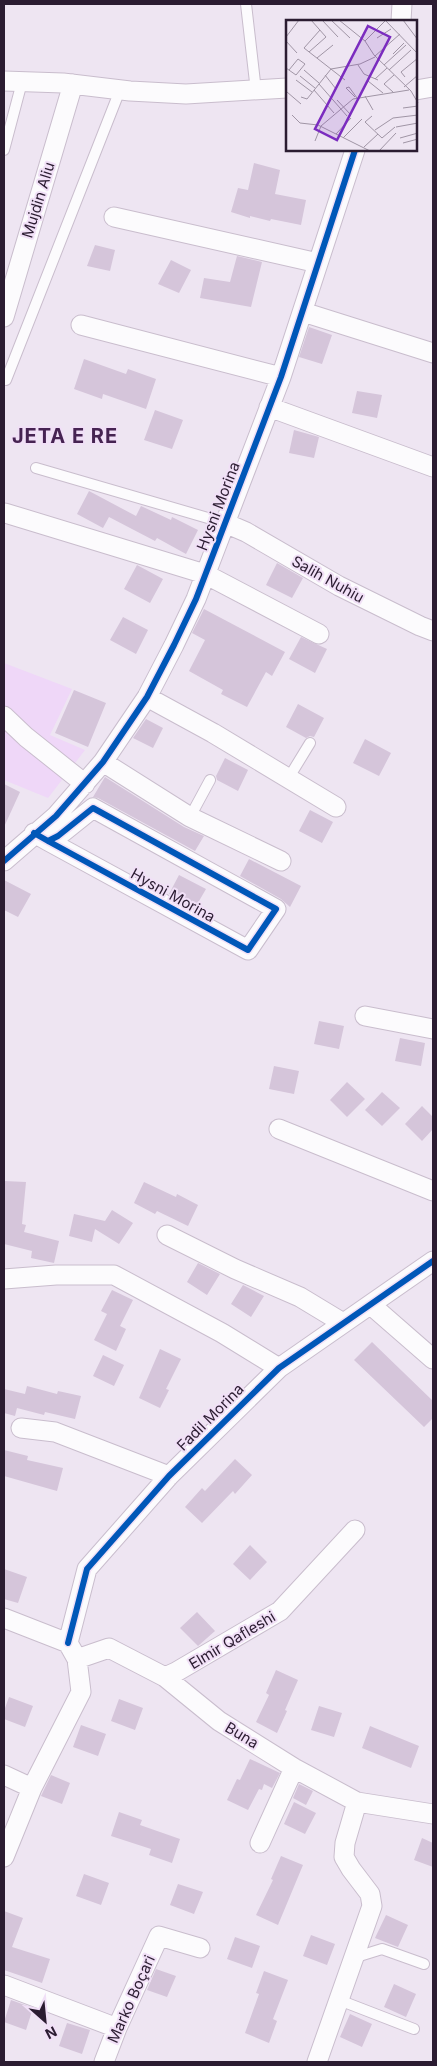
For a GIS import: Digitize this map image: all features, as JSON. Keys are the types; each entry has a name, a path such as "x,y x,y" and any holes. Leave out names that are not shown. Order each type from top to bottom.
{"street":[{"path":"401,20 402,4"},
{"path":"13,82 73,84 120,90 186,94 286,88"},
{"name":"Mujdin Aliu","path":"4,317 73,84"},
{"path":"417,90 433,87"},
{"name":"Hysni Morina","path":"4,862 42,837 56,816 103,762 148,697 196,599 281,377 356,151"},
{"path":"114,217 318,262"},
{"path":"303,312 433,353"},
{"path":"81,325 281,377"},
{"path":"269,406 433,467"},
{"name":"Hysni Morina","path":"4,513 205,574"},
{"name":"Salih Nuhiu","path":"225,523 246,532 339,586 433,631"},
{"path":"205,574 268,600 319,634"},
{"path":"148,697 213,733 336,807"},
{"path":"4,716 26,737 85,784"},
{"path":"103,762 190,817 281,861"},
{"name":"Hysni Morina","path":"93,808 276,908 248,950 42,837 58,836 93,808"},
{"path":"365,1016 433,1029"},
{"path":"279,1129 363,1164 433,1190"},
{"path":"167,1235 234,1268 300,1297 343,1323"},
{"name":"Fadil Morina","path":"73,1651 87,1570 169,1476 279,1368 433,1261"},
{"path":"4,1279 56,1275 114,1275 222,1333 279,1368"},
{"path":"372,1305 433,1359"},
{"path":"21,1428 55,1432 169,1476"},
{"name":"Elmir Qafleshi","path":"165,1677 254,1628 280,1611 354,1530"},
{"path":"4,1618 73,1651 81,1692 32,1788 10,1823 4,1856"},
{"name":"Buna","path":"73,1651 109,1648 165,1677 220,1721 294,1768 357,1802 433,1814"},
{"path":"260,1843 294,1768"},
{"path":"4,1775 32,1788"},
{"path":"317,2062 372,1906 370,1894 350,1870 344,1857 357,1802"},
{"name":"Marko Boçari","path":"104,2062 116,2028 160,1936 200,1948"},
{"path":"4,1985 116,2028"}],"lane":[{"path":"246,4 256,91"},
{"path":"4,150 13,82"},
{"path":"6,380 120,90"},
{"path":"36,468 225,523"},
{"path":"288,779 310,743"},
{"path":"190,817 210,780"},
{"path":"354,1958 382,1949 424,1964"},
{"path":"339,2000 414,2029"}],"shaded area":[{"path":"4,663 72,689 50,735 85,750 48,798 4,780"}],"building":[{"path":"254,163 280,170 275,194 306,200 301,225 250,216 250,218 231,212 238,188 248,190"},
{"path":"95,245 115,250 110,271 87,266"},
{"path":"237,256 262,262 251,307 200,298 204,278 230,282"},
{"path":"171,260 191,270 179,293 158,284"},
{"path":"309,327 332,335 322,364 299,357"},
{"path":"84,359 126,374 128,369 156,379 146,409 103,394 102,399 74,389"},
{"path":"357,391 382,395 377,418 352,413"},
{"path":"155,410 183,420 172,449 144,440"},
{"path":"294,430 319,437 314,458 289,453"},
{"path":"89,491 136,516 141,506 171,520 172,517 198,530 186,554 157,538 155,541 109,517 103,528 77,514"},
{"path":"277,563 303,578 292,598 266,585"},
{"path":"137,565 163,579 150,603 124,589"},
{"path":"204,609 285,652 272,676 266,672 247,707 221,694 223,690 189,671 205,640 192,633"},
{"path":"123,617 148,630 136,654 110,640"},
{"path":"301,637 327,649 315,673 289,659"},
{"path":"74,690 106,703 88,747 55,733"},
{"path":"298,704 324,718 314,737 306,738 286,727"},
{"path":"146,719 163,728 153,748 133,738"},
{"path":"365,739 391,753 379,776 353,763"},
{"path":"225,758 248,770 238,791 217,780 216,776"},
{"path":"105,777 184,827 204,836 195,851 93,797"},
{"path":"4,784 20,792 4,827"},
{"path":"310,810 333,822 322,843 299,831"},
{"path":"249,859 301,886 290,907 281,899 240,876"},
{"path":"179,875 206,889 195,908 169,894"},
{"path":"4,880 31,894 18,917 4,910"},
{"path":"319,1021 344,1026 339,1049 314,1044"},
{"path":"400,1038 425,1043 421,1066 395,1061"},
{"path":"274,1066 299,1071 294,1094 269,1089"},
{"path":"347,1082 365,1099 347,1117 330,1100"},
{"path":"382,1092 400,1108 382,1126 365,1110"},
{"path":"422,1106 433,1117 433,1129 422,1141 405,1124"},
{"path":"4,1181 26,1182 22,1224 26,1225 24,1232 59,1241 54,1263 31,1258 32,1251 4,1244"},
{"path":"144,1182 176,1197 177,1194 198,1205 188,1226 157,1211 155,1214 134,1203"},
{"path":"112,1210 133,1223 119,1244 95,1229 92,1242 69,1236 74,1214 105,1221"},
{"path":"198,1263 220,1274 207,1295 187,1282"},
{"path":"243,1285 264,1296 251,1317 231,1304"},
{"path":"112,1290 133,1300 120,1326 126,1329 116,1351 94,1340 107,1314 101,1311"},
{"path":"372,1342 433,1401 433,1418 424,1427 354,1360"},
{"path":"160,1349 181,1359 166,1389 169,1390 160,1408 139,1398"},
{"path":"103,1355 124,1365 114,1386 93,1376"},
{"path":"27,1386 57,1394 58,1391 81,1396 75,1419 45,1412 44,1415 17,1408 15,1416 4,1413 4,1389 25,1394"},
{"path":"4,1450 28,1456 27,1460 63,1468 57,1491 4,1476"},
{"path":"235,1459 252,1475 235,1494 233,1491 202,1523 185,1507 202,1488 205,1491"},
{"path":"250,1545 267,1562 250,1580 233,1564"},
{"path":"4,1569 27,1577 18,1603 4,1599"},
{"path":"197,1612 215,1631 198,1646 180,1628"},
{"path":"276,1670 298,1680 277,1733 256,1722 269,1695 266,1693"},
{"path":"9,1697 33,1706 25,1727 4,1719 4,1711"},
{"path":"119,1699 143,1708 135,1730 111,1721"},
{"path":"319,1706 342,1713 334,1737 311,1730"},
{"path":"81,1725 106,1734 98,1756 73,1747"},
{"path":"370,1726 419,1746 411,1768 362,1748"},
{"path":"250,1759 280,1773 272,1788 264,1784 262,1790 259,1789 248,1810 227,1800 237,1779 240,1780"},
{"path":"51,1775 70,1783 62,1804 41,1796"},
{"path":"299,1784 313,1791 306,1805 293,1798"},
{"path":"294,1802 316,1813 305,1834 284,1824"},
{"path":"119,1812 142,1820 140,1825 180,1839 172,1863 149,1855 151,1849 111,1836"},
{"path":"422,1838 433,1843 433,1867 414,1860"},
{"path":"281,1856 303,1865 278,1925 256,1915 273,1880 271,1879"},
{"path":"84,1874 109,1883 101,1905 76,1896"},
{"path":"178,1884 203,1892 194,1914 170,1905"},
{"path":"4,1911 23,1918 12,1947 50,1959 42,1983 4,1970"},
{"path":"386,1915 408,1925 398,1947 375,1938"},
{"path":"311,1935 335,1944 327,1965 303,1956"},
{"path":"235,1937 260,1946 252,1968 227,1959"},
{"path":"156,1969 176,1976 167,1997 147,1990"},
{"path":"264,1971 288,1980 273,2019 277,2021 269,2043 245,2033 259,1994 256,1993"},
{"path":"394,1984 416,1994 406,2017 384,2007"},
{"path":"11,2000 33,2008 26,2030 4,2022"},
{"path":"350,2014 372,2024 362,2047 340,2037"},
{"path":"67,2023 90,2030 82,2054 59,2046"}],"cycle path":[{"path":"4,861 56,816 103,762 147,697 174,645 196,599 281,377 355,151"},
{"path":"34,833 48,841 248,950 276,909 93,808 58,836 48,841"},
{"path":"68,1643 87,1569 169,1476 279,1368 433,1261"}],"district":[{"name":"JETA E RE","path":"65,436"}]}
